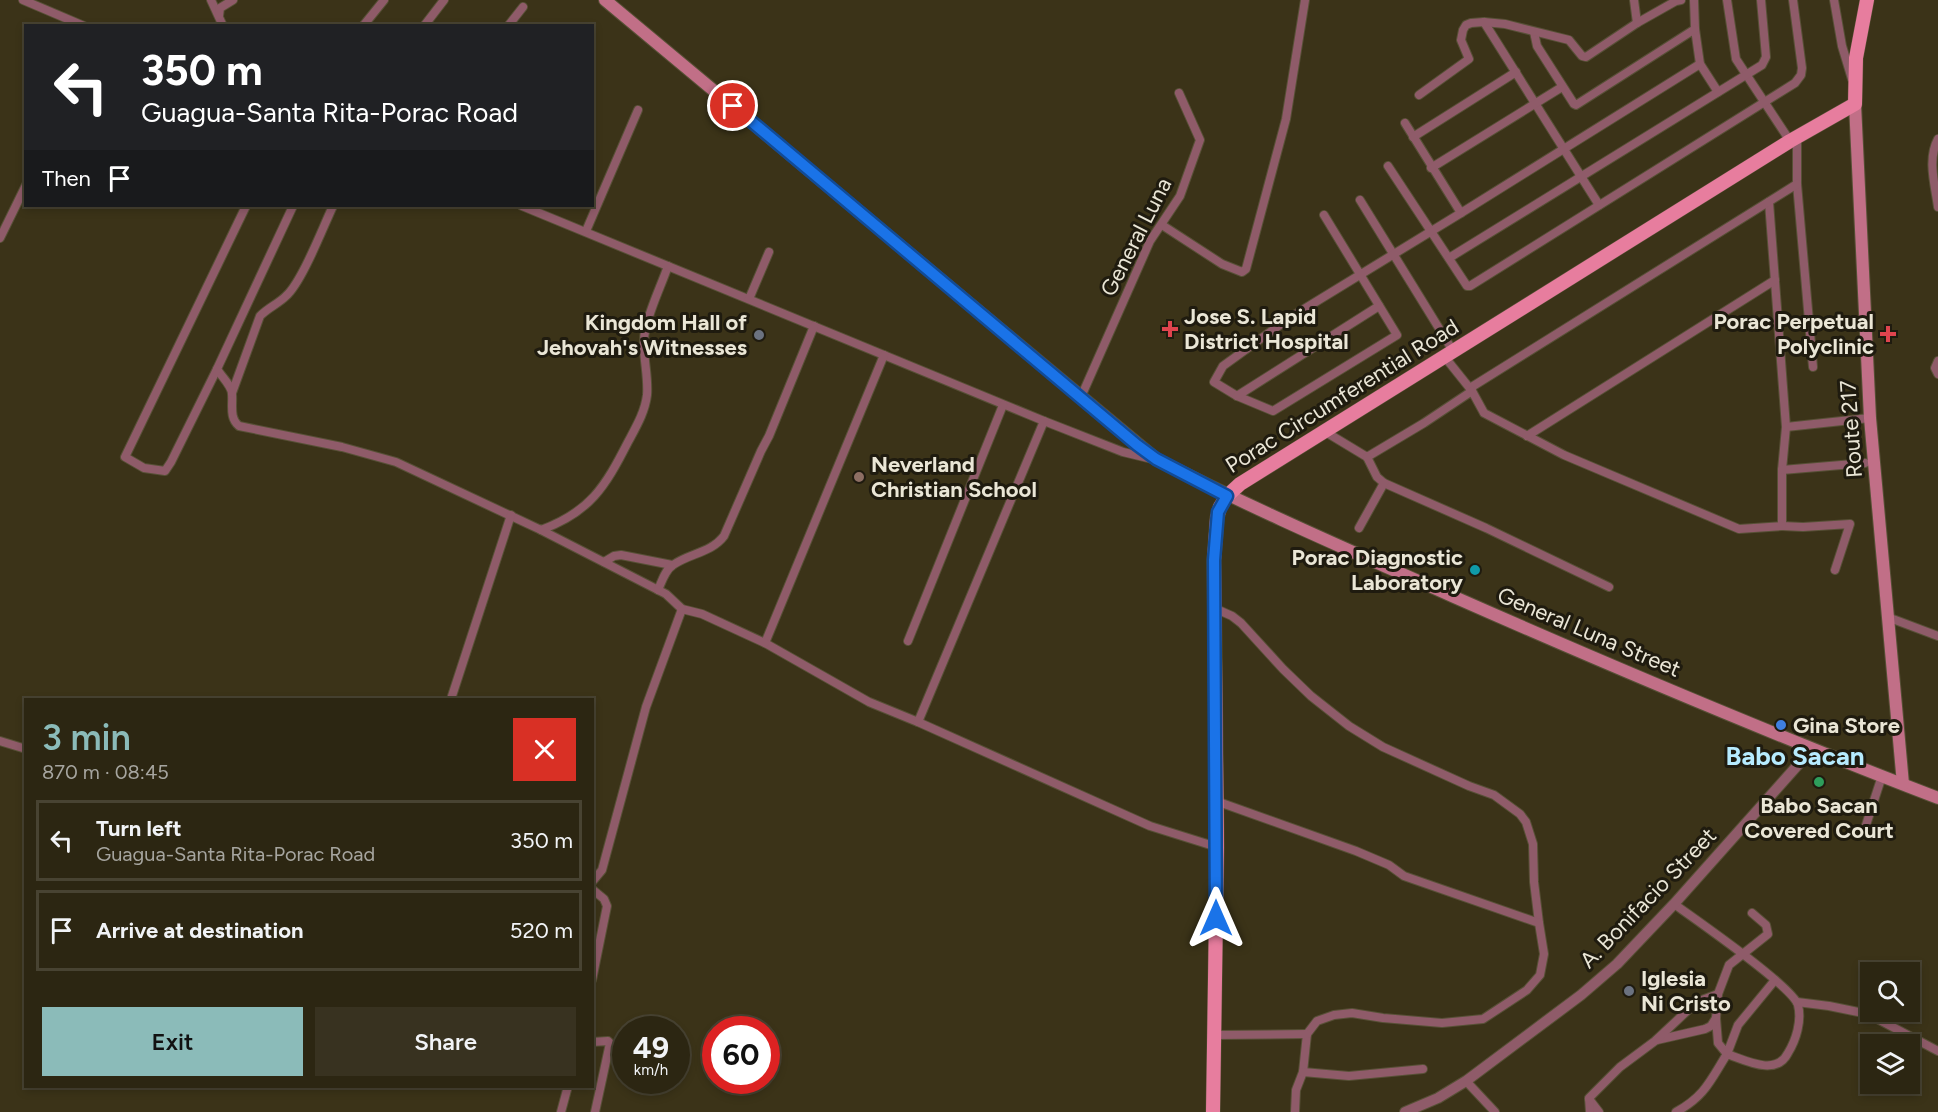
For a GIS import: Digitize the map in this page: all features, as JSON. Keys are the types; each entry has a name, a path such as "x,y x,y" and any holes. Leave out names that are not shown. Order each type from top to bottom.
{"main road":[{"name":"General Luna Street","path":"605,0 1156,459 1227,496 1618,669 1938,798"},
{"name":"Route 217","path":"1867,0 1856,58 1854,88 1870,418 1890,618 1903,784"},
{"name":"Porac Circumferential Road","path":"1213,1112 1217,847 1214,560 1217,518 1220,507 1227,496 1240,484 1324,431 1794,139 1855,104"}],"street":[{"path":"23,0 79,24"},
{"path":"211,0 222,24"},
{"path":"219,16 220,8 233,0"},
{"path":"365,24 384,0"},
{"path":"426,24 444,0"},
{"path":"1162,225 1222,264 1242,272 1246,269 1286,119 1305,0"},
{"path":"1634,0 1637,23"},
{"path":"1419,95 1469,59 1461,40 1463,30 1468,24 1484,22 1505,24 1569,40 1582,56 1587,57 1637,23 1681,0"},
{"path":"1694,0 1700,64 1718,92"},
{"path":"1727,0 1736,59 1764,103 1794,139 1814,367"},
{"path":"1449,258 1762,64 1766,58 1761,0"},
{"path":"1388,166 1467,285 1470,286 1796,82 1801,75 1793,0"},
{"path":"1834,0 1842,46 1854,88"},
{"path":"510,24 523,7"},
{"path":"1484,22 1599,205"},
{"path":"1534,32 1537,46 1562,87 1577,105 1695,29"},
{"path":"1324,215 1360,274 1379,306 1397,335 1273,411 1237,396 1214,381 1222,366 1291,316 1360,274 1432,231 1700,64"},
{"path":"1413,137 1516,72"},
{"path":"1431,168 1562,87"},
{"name":"General Luna","path":"1081,396 1150,241 1180,196 1200,140 1179,93"},
{"path":"586,231 638,110"},
{"path":"1405,123 1461,213"},
{"path":"1938,139 1934,147 1933,170 1938,207"},
{"path":"1367,457 1797,184"},
{"path":"0,238 24,189"},
{"path":"1360,200 1394,254 1484,412 1574,460 1739,529 1850,524 1835,570"},
{"path":"1769,202 1786,427 1782,470 1782,526"},
{"path":"246,207 125,457 144,468 165,471 171,462 293,207"},
{"path":"333,207 296,284 285,297 260,316 232,393 231,406 235,423 238,426 332,444 396,462 511,515 604,562 666,594 682,609 702,614 765,643 869,702 1150,826 1217,847"},
{"path":"525,207 1003,405 1123,452 1156,459"},
{"path":"749,300 769,252"},
{"path":"541,530 571,517 588,504 614,469 640,420 647,396 644,357 645,328 668,266"},
{"path":"1527,436 1775,280"},
{"path":"1237,396 1379,306"},
{"path":"658,590 672,565 711,548 724,536 760,451 769,436 814,326"},
{"path":"765,643 884,355"},
{"path":"1938,361 1935,368 1938,375"},
{"path":"217,369 232,393"},
{"path":"908,641 1003,405"},
{"path":"1786,427 1870,418"},
{"path":"918,722 1044,421"},
{"path":"1324,431 1367,457 1377,477 1384,483 1486,528 1609,587"},
{"path":"1782,470 1865,464"},
{"path":"1359,528 1384,483"},
{"path":"451,698 511,515"},
{"path":"604,562 621,555 672,565"},
{"path":"1214,608 1241,623 1311,696 1349,726 1383,747 1494,795 1520,814 1526,822 1533,844 1534,882 1544,954 1540,975 1527,990 1483,1019 1442,1023 1352,1013 1334,1015 1317,1021 1307,1034 1303,1072 1296,1090 1295,1112"},
{"path":"594,880 602,870 646,707 682,609"},
{"path":"1890,618 1938,636"},
{"path":"0,741 24,748"},
{"name":"A. Bonifacio Street","path":"1404,1112 1438,1098 1466,1081 1581,995 1617,964 1674,904 1812,749"},
{"path":"1866,825 1882,776"},
{"path":"1216,801 1356,851 1389,865 1404,876 1539,923"},
{"path":"594,891 604,899 607,906 594,970"},
{"path":"1674,904 1775,980 1797,1002 1868,1014 1938,1051"},
{"path":"1752,913 1766,926 1768,934 1729,965 1718,993 1716,1018 1718,1043 1727,1054 1758,1066 1773,1066 1786,1058 1797,1033 1797,1002"},
{"path":"1676,1112 1702,1094 1727,1054 1738,1025 1775,980"},
{"path":"1589,1098 1620,1068 1655,1041 1695,1005 1718,993"},
{"path":"1655,1041 1705,1029 1711,1026 1716,1018"},
{"path":"1215,1035 1307,1034"},
{"path":"594,1042 608,1041 610,1043 595,1112"},
{"path":"1303,1072 1349,1076 1423,1069"},
{"path":"1466,1081 1495,1112"},
{"path":"561,1112 567,1088"},
{"path":"1589,1098 1590,1112"},
{"path":"1589,1098 1599,1112"}],"place":[{"name":"Jose S. Lapid District Hospital","path":"1170,329"},
{"name":"Porac Perpetual Polyclinic","path":"1888,334"},
{"name":"Kingdom Hall of Jehovah's Witnesses","path":"759,335"},
{"name":"Neverland Christian School","path":"859,477"},
{"name":"Porac Diagnostic Laboratory","path":"1475,570"},
{"name":"Gina Store","path":"1781,725"},
{"name":"Babo Sacan Covered Court","path":"1819,782"},
{"name":"Iglesia Ni Cristo","path":"1629,991"}],"district":[{"name":"Babo Sacan","path":"1795,756"}],"route":[{"path":"733,106 1137,445 1156,459 1227,496 1218,512 1214,560 1216,918"}]}
